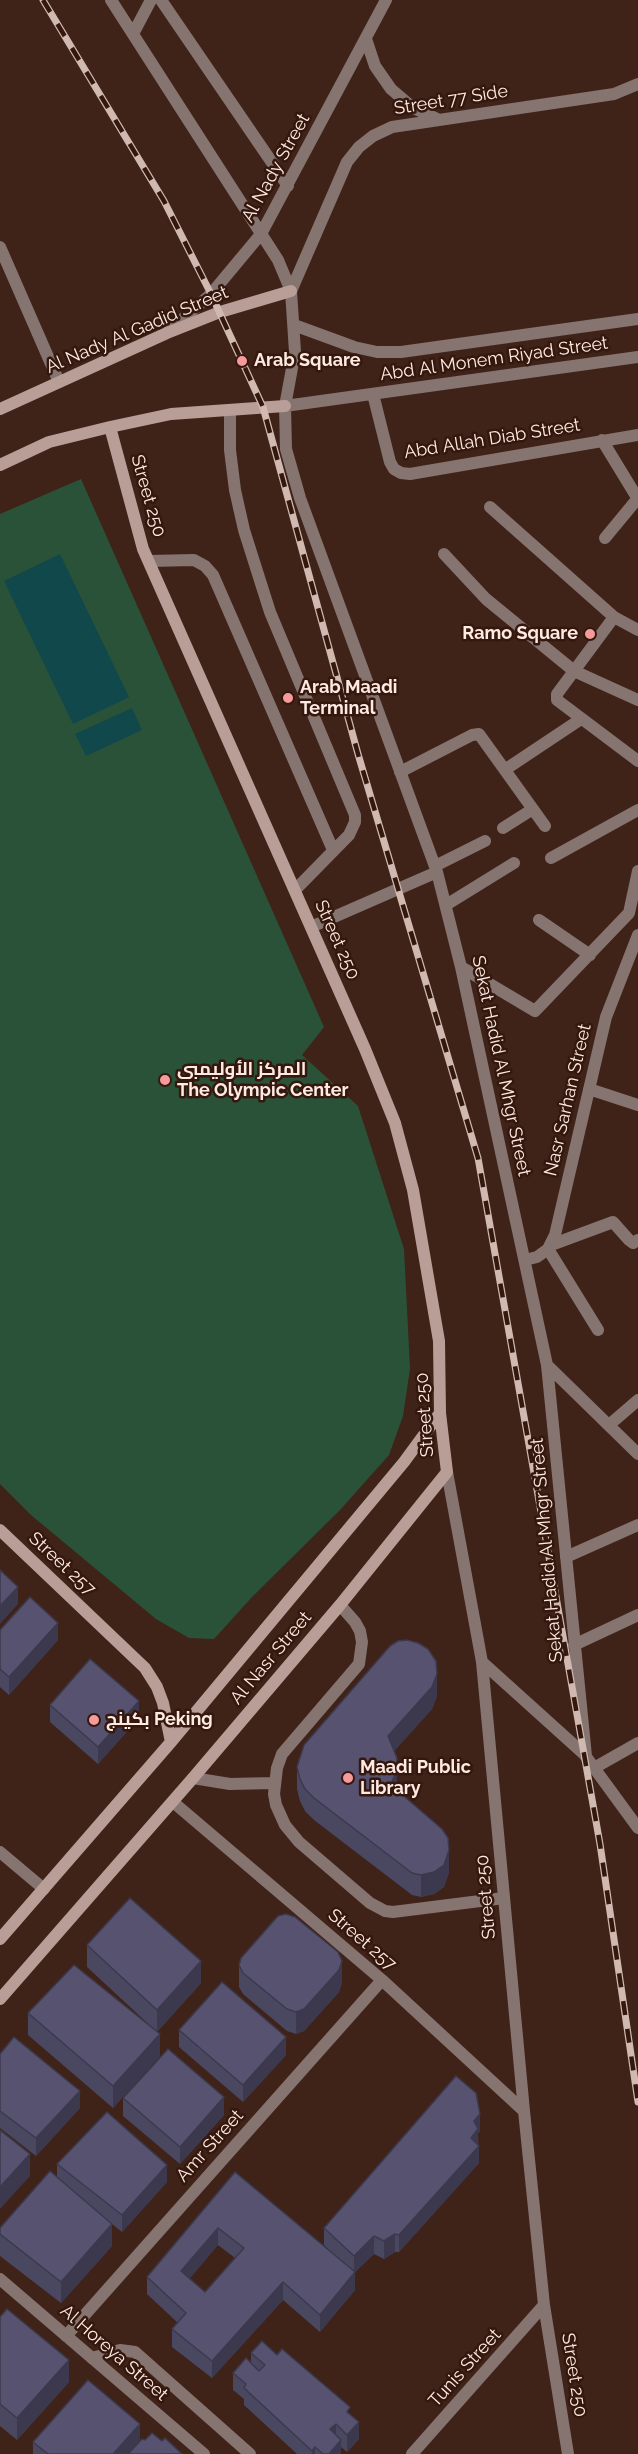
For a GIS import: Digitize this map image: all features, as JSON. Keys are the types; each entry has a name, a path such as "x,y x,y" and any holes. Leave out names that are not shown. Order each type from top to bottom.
{"street":[{"path":"0,465 49,442 171,414 285,406 295,352 294,325 291,291 278,260 111,0"},
{"path":"133,34 151,0"},
{"path":"160,0 288,186"},
{"name":"Al Nady Street","path":"167,333 212,294 261,234 386,0"},
{"path":"366,39 375,66 391,89 412,107 437,119"},
{"name":"Street 77 Side","path":"291,291 347,162 359,147 373,136 392,127 437,119 614,94 638,84"},
{"path":"0,247 59,382"},
{"name":"Al Nady Al Gadid Street","path":"0,409 167,333 220,312 291,291"},
{"name":"Abd Al Monem Riyad Street","path":"294,325 354,347 389,352 638,319"},
{"name":"Abd Al Monem Riyad Street","path":"285,406 638,357"},
{"name":"Abd Allah Diab Street","path":"374,394 390,462 394,469 401,473 410,474 638,435"},
{"name":"Sekat Hadid Al Mhgr Street","path":"285,406 286,449 300,498 436,869 461,968 548,1365 586,1756"},
{"path":"230,410 230,450 235,490 244,530 270,612 355,815 353,829 295,890"},
{"name":"Street 250","path":"110,427 137,531 366,1049 398,1134 413,1190 439,1341 440,1413 447,1472 483,1662 544,2305 568,2454"},
{"path":"602,440 638,498 605,538"},
{"path":"490,507 614,617 638,630"},
{"path":"444,554 486,599 574,671 638,700"},
{"path":"149,561 194,560 205,566 213,575 333,850"},
{"path":"614,617 557,694 557,700 638,761"},
{"path":"506,769 581,719"},
{"path":"400,772 472,735 479,734 545,826"},
{"path":"503,828 533,809"},
{"path":"551,858 638,810"},
{"path":"311,927 436,869 485,841"},
{"path":"446,905 514,863"},
{"path":"461,968 531,1010 538,1008 629,913 638,871"},
{"path":"629,913 638,934"},
{"path":"539,920 590,954"},
{"name":"Nasr Sarhan Street","path":"549,1247 606,1017 638,934"},
{"path":"590,1089 638,1106"},
{"path":"525,1260 537,1257 549,1247 613,1222 633,1243 638,1240"},
{"path":"549,1247 598,1330"},
{"path":"548,1365 638,1454"},
{"path":"609,1425 638,1400"},
{"name":"Al Nasr Street","path":"0,1939 171,1742 404,1462 440,1413"},
{"name":"Al Nasr Street","path":"0,1999 173,1802 340,1605 447,1472"},
{"path":"566,1557 638,1525"},
{"name":"Street 257","path":"0,1530 145,1668 157,1687 163,1703 171,1742"},
{"path":"340,1605 356,1622 360,1631 362,1642 359,1664 282,1754 274,1783 276,1805 291,1834 378,1908 393,1912 504,1898"},
{"path":"574,1645 638,1615"},
{"path":"483,1662 586,1756 638,1828"},
{"path":"594,1768 638,1743"},
{"path":"193,1778 230,1784 274,1783"},
{"name":"Street 257","path":"173,1802 382,1980 524,2111"},
{"path":"0,1852 44,1888"},
{"name":"Amr Street","path":"66,2336 382,1980"},
{"name":"Al Horeya Street","path":"0,2279 204,2454"},
{"name":"Tunis Street","path":"412,2454 544,2305"},
{"path":"92,2358 120,2350 135,2352 250,2454"}],"green space":[{"name":"المركز الأوليمبى The Olympic Center","path":"81,479 324,1027 302,1055 358,1106 404,1249 410,1369 403,1416 389,1455 340,1510 252,1597 214,1639 189,1638 156,1619 31,1515 0,1484 0,514"}],"water":[{"path":"60,554 129,697 73,724 4,581"},
{"path":"132,708 142,730 86,756 75,734"}],"building":[{"path":"0,1570 18,1587 0,1606"},
{"path":"30,1597 58,1623 9,1677 0,1669 0,1630"},
{"name":"Maadi Public Library","path":"407,1640 428,1649 436,1661 437,1674 432,1687 388,1736 397,1758 396,1771 391,1785 442,1829 448,1838 449,1850 444,1865 434,1872 421,1875 412,1873 314,1798 305,1789 297,1767 304,1745 390,1646 398,1641"},
{"name":"بكينج Peking","path":"90,1659 139,1701 98,1747 50,1705"},
{"path":"130,1898 201,1961 157,2010 87,1945"},
{"path":"286,1914 295,1917 338,1952 342,1961 339,1970 304,2009 296,2012 287,2009 243,1973 239,1965 241,1958 278,1916"},
{"path":"74,1965 160,2034 113,2086 28,2013"},
{"path":"222,1982 286,2037 243,2085 179,2030"},
{"path":"14,2037 80,2091 36,2138 0,2111 0,2054"},
{"path":"168,2049 224,2097 180,2147 123,2098"},
{"path":"456,2076 476,2093 480,2114 474,2121 478,2129 471,2138 479,2146 399,2235 395,2234 384,2241 374,2236 354,2256 324,2228"},
{"path":"107,2112 167,2165 122,2215 57,2164"},
{"path":"0,2130 30,2154 0,2187"},
{"path":"50,2171 112,2224 61,2282 0,2234 0,2228"},
{"path":"235,2172 355,2272 320,2315 283,2282 212,2361 172,2329 186,2313 147,2277","holes":["218,2228 244,2248 205,2292 181,2271"]},
{"path":"7,2309 69,2360 17,2418 0,2404 0,2317"},
{"path":"262,2341 277,2355 282,2349 350,2407 347,2412 359,2422 347,2435 336,2424 330,2429 341,2440 329,2454 323,2454 315,2447 312,2451 244,2388 246,2384 233,2373 246,2358 259,2371 265,2365 251,2353"},
{"path":"88,2380 140,2424 113,2454 48,2454 33,2442"},
{"path":"152,2433 162,2441 165,2438 182,2454 128,2454 142,2439 145,2440"}],"railway":[{"path":"43,0 164,201 211,294 263,407 358,754 478,1158 600,1844 638,2102"}],"place":[{"name":"Arab Square","path":"242,361"},
{"name":"Ramo Square","path":"590,634"},
{"name":"Arab Maadi Terminal","path":"288,698"},
{"name":"المركز الأوليمبى The Olympic Center","path":"165,1080"},
{"name":"بكينج Peking","path":"94,1720"},
{"name":"Maadi Public Library","path":"348,1778"}]}
